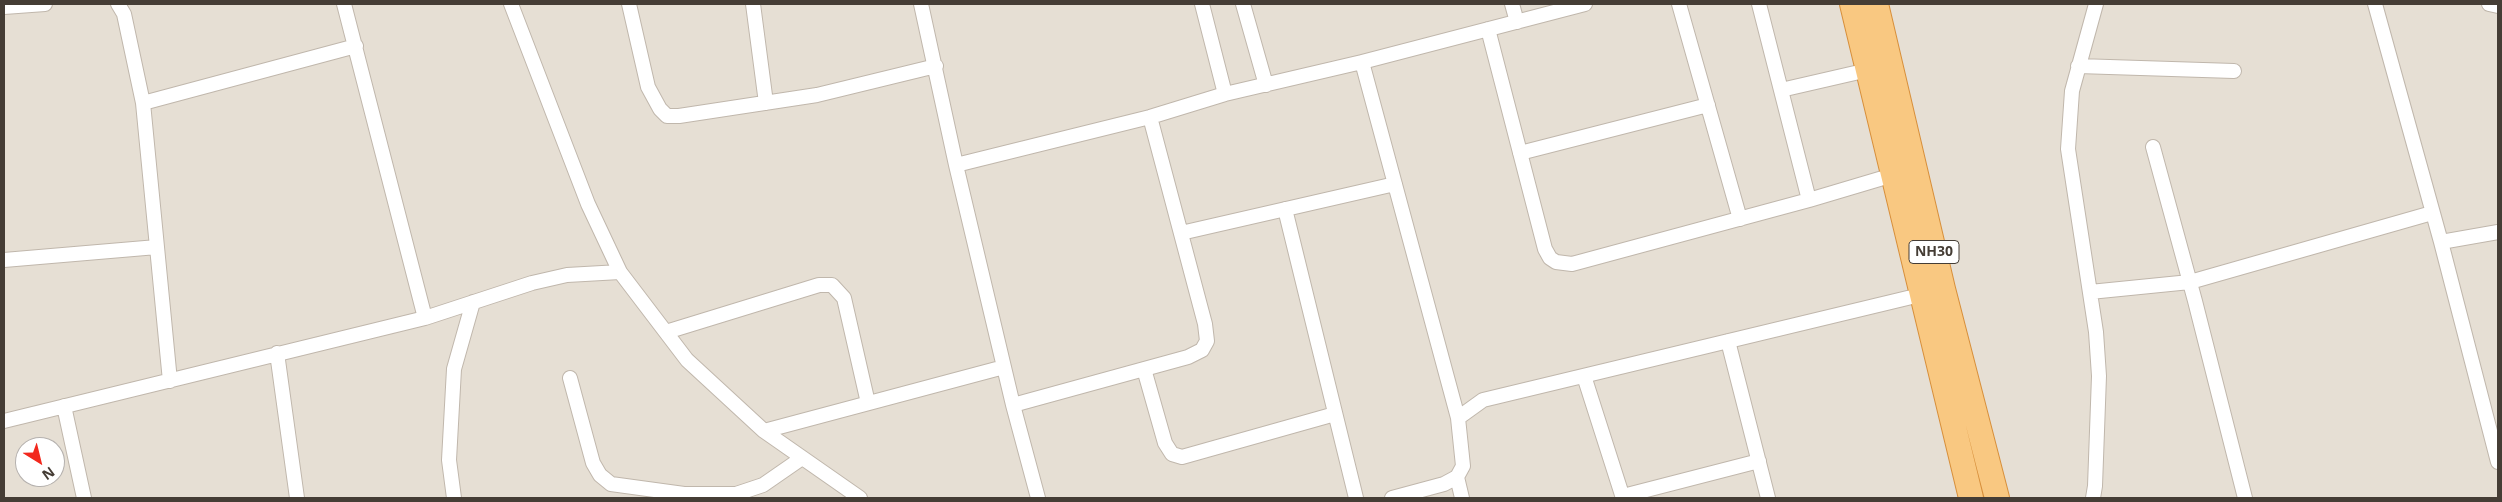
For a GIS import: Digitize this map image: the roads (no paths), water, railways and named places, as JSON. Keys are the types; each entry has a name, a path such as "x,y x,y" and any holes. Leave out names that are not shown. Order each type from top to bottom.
{"highway":[{"name":"NH30","path":"1852,4 1920,295 1971,498"},
{"name":"NH30","path":"1876,4 1943,289 1997,498"}],"street":[{"path":"4,7 45,4"},
{"path":"118,4 124,14 144,103 170,381"},
{"path":"344,4 424,318"},
{"path":"511,4 588,204 620,272 687,360 764,431 802,458 844,493 860,498"},
{"path":"629,4 648,87 660,109 667,116 679,116 817,95 936,66"},
{"path":"753,4 766,102"},
{"path":"920,4 936,66 956,166 1004,368 1038,498"},
{"path":"1202,4 1225,94"},
{"path":"1244,4 1266,85"},
{"path":"1512,4 1517,22"},
{"path":"956,166 1150,118 1225,94 1362,62 1585,4"},
{"path":"1679,4 1740,219"},
{"path":"1759,4 1809,200"},
{"path":"2093,498 2099,376 2096,332 2068,149 2072,91 2096,4"},
{"path":"2375,4 2441,242 2498,462"},
{"path":"2489,4 2498,6"},
{"path":"1488,29 1545,249 1550,258 1556,262 1572,264 1809,200 1893,175"},
{"path":"144,103 356,46"},
{"path":"1362,62 1458,418 1462,466 1457,477 1444,484 1395,498"},
{"path":"2078,66 2234,71"},
{"path":"1781,90 1868,70"},
{"path":"1520,153 1708,105"},
{"path":"1013,405 1188,357 1202,350 1207,341 1205,324 1150,118"},
{"path":"2153,147 2190,282 2245,498"},
{"path":"1181,233 1395,184"},
{"path":"1285,209 1356,498"},
{"path":"2090,292 2190,282 2432,213"},
{"path":"2441,242 2498,232"},
{"path":"4,260 157,247"},
{"path":"4,421 424,318 532,283 567,275 620,272"},
{"path":"666,332 819,285 832,285 844,298 868,403"},
{"path":"1458,418 1483,400 1920,295"},
{"path":"454,498 449,460 454,369 473,302"},
{"path":"1728,341 1768,498"},
{"path":"277,353 297,498"},
{"path":"764,431 1004,368"},
{"path":"1144,369 1165,443 1172,454 1182,457 1335,414"},
{"path":"1584,376 1623,497 1759,461"},
{"path":"570,378 593,463 600,475 611,484 684,494 736,494 763,485 802,458"},
{"path":"64,406 84,498"},
{"path":"1457,477 1462,498"}]}
